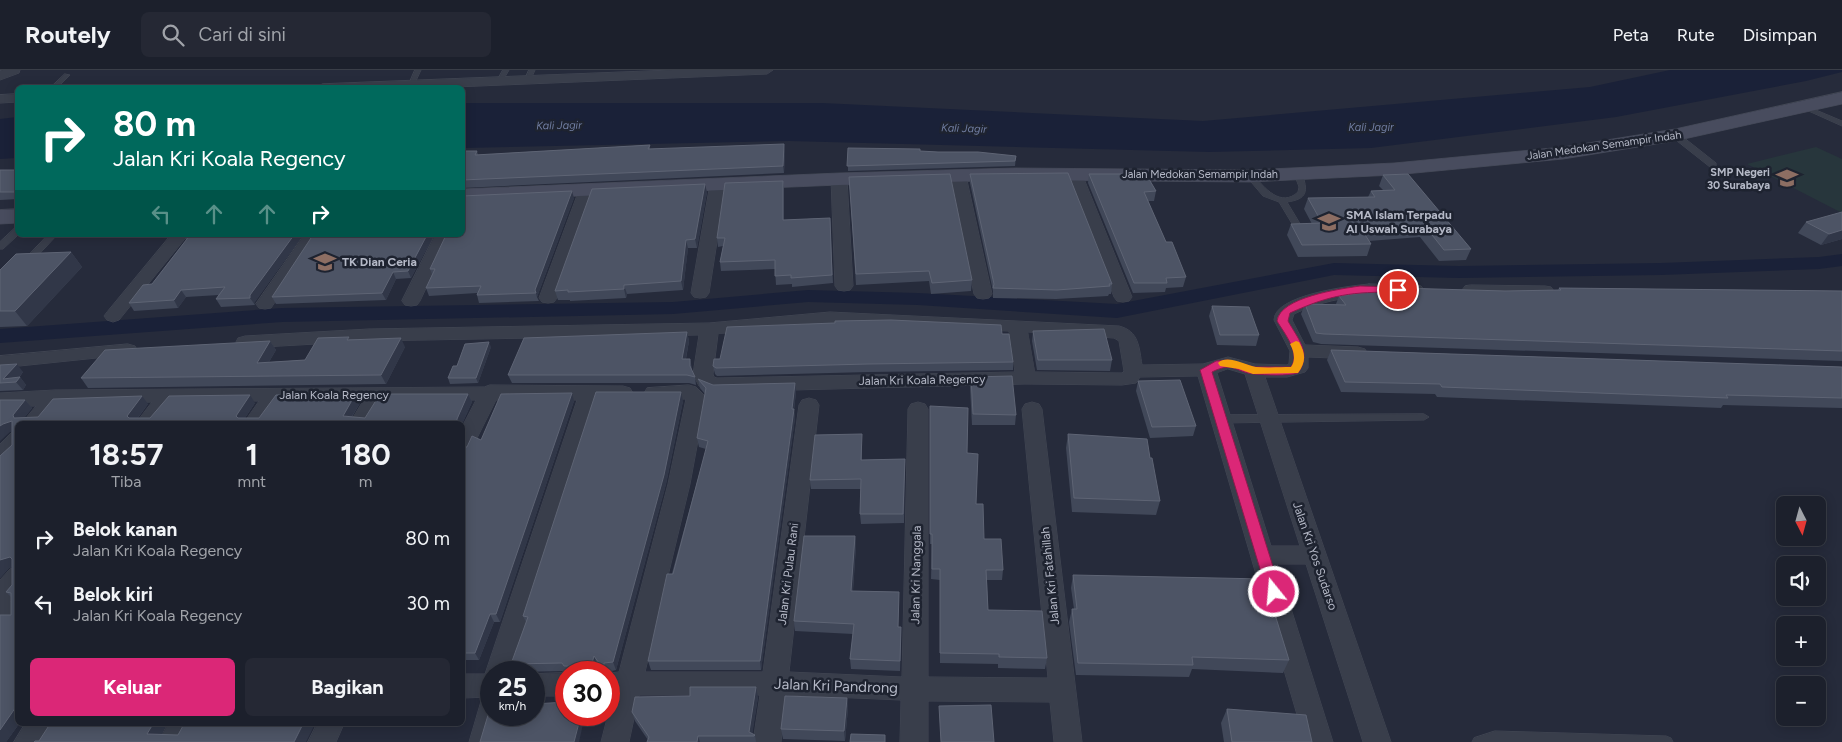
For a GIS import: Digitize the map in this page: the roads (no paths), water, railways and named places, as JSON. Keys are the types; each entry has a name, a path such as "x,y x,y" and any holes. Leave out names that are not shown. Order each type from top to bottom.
{"street":[{"path":"390,85 503,75 768,70"},
{"path":"0,99 15,98"},
{"name":"Jalan Medokan Semampir Indah","path":"465,195 839,179 1074,174 1250,176 1394,169 1563,153 1676,136 1842,98"},
{"path":"1074,174 1122,298"},
{"path":"958,176 982,294"},
{"path":"839,179 844,286"},
{"path":"700,293 718,184"},
{"path":"548,298 587,190"},
{"path":"0,217 15,216"},
{"path":"113,316 178,237"},
{"path":"265,304 311,237"},
{"path":"411,301 442,237"},
{"path":"1378,354 1300,352 1283,321 1283,314 1313,299 1334,293 1360,289 1428,290"},
{"path":"1457,290 1564,291"},
{"path":"224,344 369,335 709,329 787,320 830,318 1119,332 1128,339 1131,374"},
{"path":"1018,327 1026,378"},
{"name":"Jalan Kri Koala Regency","path":"709,329 703,374 706,381 715,385 1131,374 1206,370 1228,363 1241,365 1253,370 1294,370 1299,364 1300,352"},
{"path":"0,362 147,348"},
{"path":"1206,370 1319,742"},
{"name":"Jalan Kri Yos Sudarso","path":"1253,370 1377,742"},
{"path":"465,443 490,392"},
{"name":"Jalan Koala Regency","path":"0,400 169,395 689,392 696,397 689,441 666,545 620,681"},
{"path":"501,661 589,393"},
{"path":"147,421 169,395"},
{"path":"255,421 274,395"},
{"path":"360,421 376,395"},
{"path":"33,421 55,397"},
{"name":"Jalan Kri Pulau Rani","path":"767,742 809,405"},
{"name":"Jalan Kri Nanggala","path":"914,742 918,409"},
{"name":"Jalan Kri Fatahillah","path":"1032,409 1068,742"},
{"path":"0,457 15,441"},
{"path":"1262,555 1315,555"},
{"path":"0,597 15,580"},
{"path":"0,612 15,612"},
{"name":"Jalan Kri Pandrong","path":"620,684 774,683 915,689 1063,690"},
{"path":"465,686 480,685"},
{"path":"28,742 40,726"},
{"path":"172,742 182,726"},
{"path":"322,742 330,726"},
{"path":"615,742 616,726"}],"lane":[{"path":"412,84 418,70"},
{"path":"56,85 67,75"},
{"path":"1804,107 1842,124"},
{"path":"1676,136 1713,165"},
{"path":"1250,176 1271,199 1282,201 1294,199 1302,192 1303,187 1298,173"},
{"path":"1282,201 1300,232"},
{"path":"0,246 15,233"},
{"path":"27,262 51,237"},
{"path":"1222,419 1424,417"},
{"path":"476,742 481,726"},
{"path":"1479,742 1495,737 1666,742"}],"water":[{"name":"Kali Jagir","path":"1670,70 1842,70 1842,72 1806,81 1616,117 1371,148 1209,152 789,141 465,148 465,103 822,103 1203,121 1590,87"},
{"path":"15,117 15,158 0,159 0,119"}],"waterway":[{"path":"0,336 282,315 673,308 808,296 918,299 1117,311 1334,269 1459,272 1661,269 1819,263 1842,260"}],"place":[{"name":"SMP Negeri 30 Surabaya","path":"1787,178"},
{"name":"SMA Islam Terpadu Al Uswah Surabaya","path":"1329,222"},
{"name":"TK Dian Ceria","path":"325,262"}]}
